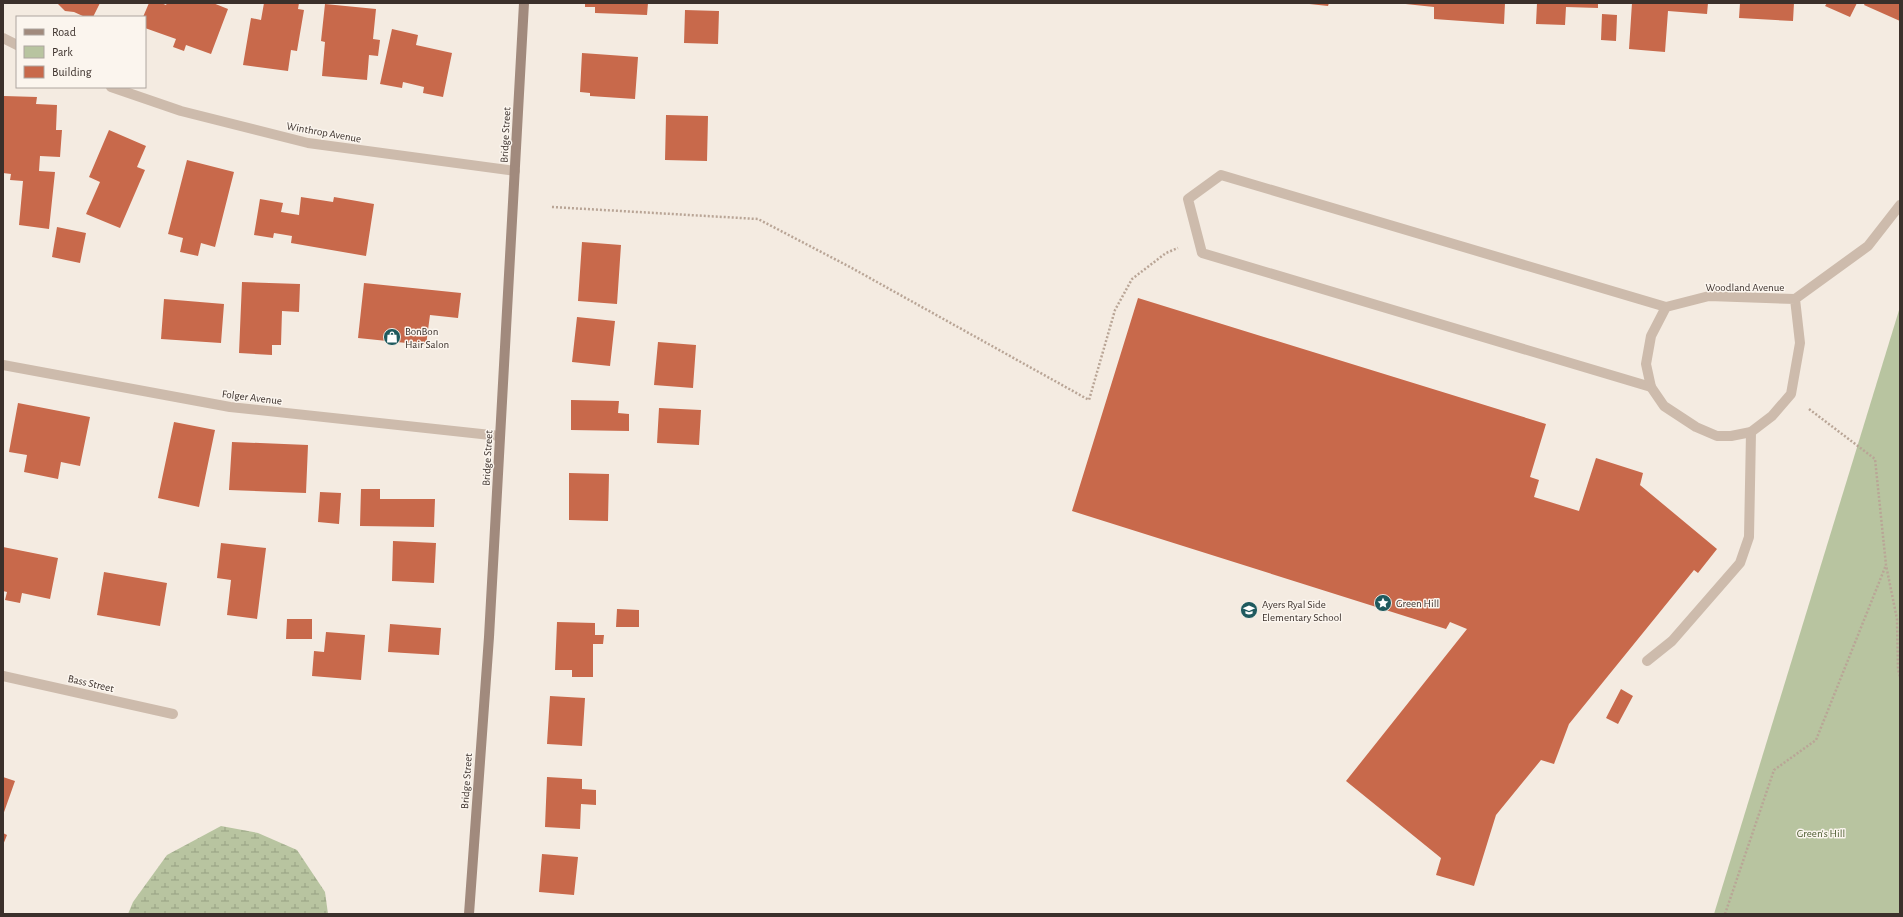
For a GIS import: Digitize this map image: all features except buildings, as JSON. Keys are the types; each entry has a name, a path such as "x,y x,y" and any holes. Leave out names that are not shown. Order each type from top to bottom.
{"main road":[{"name":"Bridge Street","path":"468,914 489,637 524,3"}],"street":[{"path":"3,38 16,44"},
{"name":"Winthrop Avenue","path":"114,88 181,111 308,144 515,171"},
{"path":"1651,387 1202,254 1188,199 1221,175 1666,307 1651,336 1646,364 1651,387 1664,406 1708,433 1717,436 1731,436 1751,432 1772,416 1791,394"},
{"name":"Woodland Avenue","path":"1666,307 1709,296 1795,299 1868,246 1900,205"},
{"name":"Woodland Avenue","path":"1791,394 1800,343 1795,299"},
{"name":"Folger Avenue","path":"3,365 230,407 500,436"},
{"path":"1647,661 1672,641 1740,563 1749,537 1751,432"},
{"name":"Bass Street","path":"3,676 173,714"}],"path":[{"path":"552,207 758,219 850,267 1089,400 1115,310 1132,279 1166,253 1198,239"},
{"path":"1791,394 1876,459 1886,565 1897,620 1898,669 1900,678"},
{"path":"1725,914 1774,770 1816,740 1886,565"}],"green space":[{"name":"Green's Hill","path":"1900,307 1900,914 1714,914"},
{"path":"221,826 258,833 297,850 325,892 328,914 128,914 133,902 167,855"}],"place":[{"name":"BonBon Hair Salon","path":"392,337"},
{"name":"Green Hill","path":"1383,603"},
{"name":"Ayers Ryal Side Elementary School","path":"1249,610"}]}
